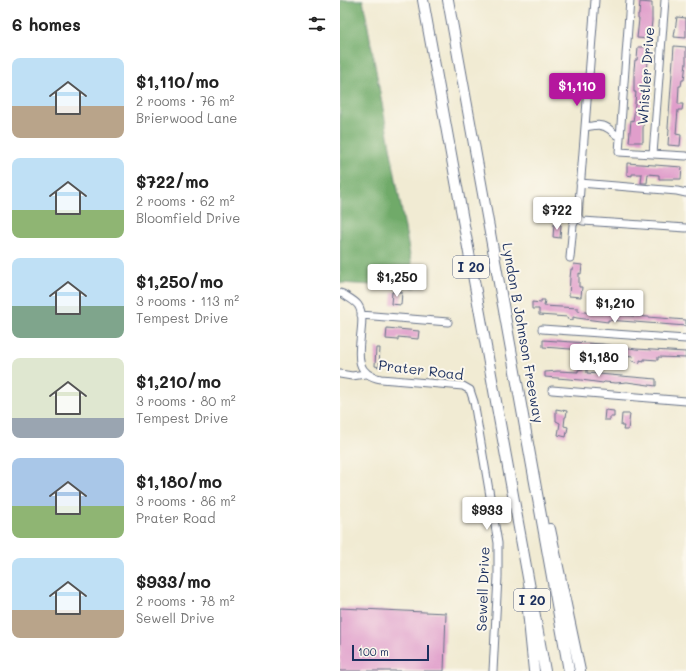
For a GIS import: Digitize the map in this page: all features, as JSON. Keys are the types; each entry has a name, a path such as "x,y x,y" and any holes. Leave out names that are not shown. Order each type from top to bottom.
{"highway":[{"name":"Lyndon B Johnson Freeway","path":"448,0 569,671"},
{"name":"I 20","path":"423,1 545,671"},
{"path":"524,420 554,545 580,671"},
{"path":"519,530 534,671"}],"street":[{"path":"570,258 573,225 578,215 595,0"},
{"path":"630,0 619,152 686,156"},
{"name":"Whistler Drive","path":"654,154 665,0"},
{"path":"585,127 600,125 605,126 610,129 614,135 620,137"},
{"path":"580,183 686,193"},
{"path":"578,215 579,219 583,221 686,228"},
{"path":"340,293 358,305 361,315 448,322"},
{"name":"Prater Road","path":"361,315 359,357 360,366 365,374 372,378 381,380 463,386 470,390"},
{"path":"542,329 686,339"},
{"path":"340,374 352,376 365,374"},
{"name":"Sewell Drive","path":"470,390 474,402 498,543 498,577 493,671"},
{"path":"552,390 686,401"}],"green space":[{"path":"340,0 363,0 416,288 340,283"}],"building":[{"path":"640,2 652,3 650,39 637,38"},
{"path":"677,17 686,18 686,38 674,37"},
{"path":"674,46 686,47 684,80 682,80 681,86 679,86 678,104 683,104 682,110 678,110 676,134 681,135 680,146 668,145"},
{"path":"638,47 649,47 643,142 629,142 631,120 633,121 634,115 636,92 634,92 634,69 635,60 637,60"},
{"path":"627,163 682,167 681,179 659,179 659,175 648,174 647,183 641,183 642,174 632,174 632,176 627,175"},
{"path":"554,224 561,225 560,238 553,237"},
{"path":"574,264 582,265 581,274 579,273 579,287 582,287 581,297 569,296 571,269 573,269"},
{"path":"392,292 402,292 401,305 391,304"},
{"path":"541,300 545,300 544,306 578,308 578,311 591,313 602,314 602,311 609,312 609,314 686,320 686,326 608,320 608,322 573,317 573,320 567,319 568,317 539,315 539,309 532,309 532,302 541,303"},
{"path":"387,328 419,331 418,339 398,337 398,340 386,339"},
{"path":"543,340 686,352 686,358 658,357 658,360 640,360 640,363 632,361 633,356 623,355 624,353 589,351 588,354 583,353 584,350 543,347"},
{"path":"376,348 380,348 379,367 375,366"},
{"path":"587,369 587,373 656,379 656,386 627,382 603,383 545,377 545,372 578,372 578,370"},
{"path":"556,409 567,411 564,426 568,427 566,437 558,435 560,423 556,421"},
{"path":"605,410 614,411 614,417 610,417 610,420 604,420"},
{"path":"622,414 630,414 628,430 623,430 624,426 621,426"},
{"path":"340,608 446,613 444,671 340,671"}]}
